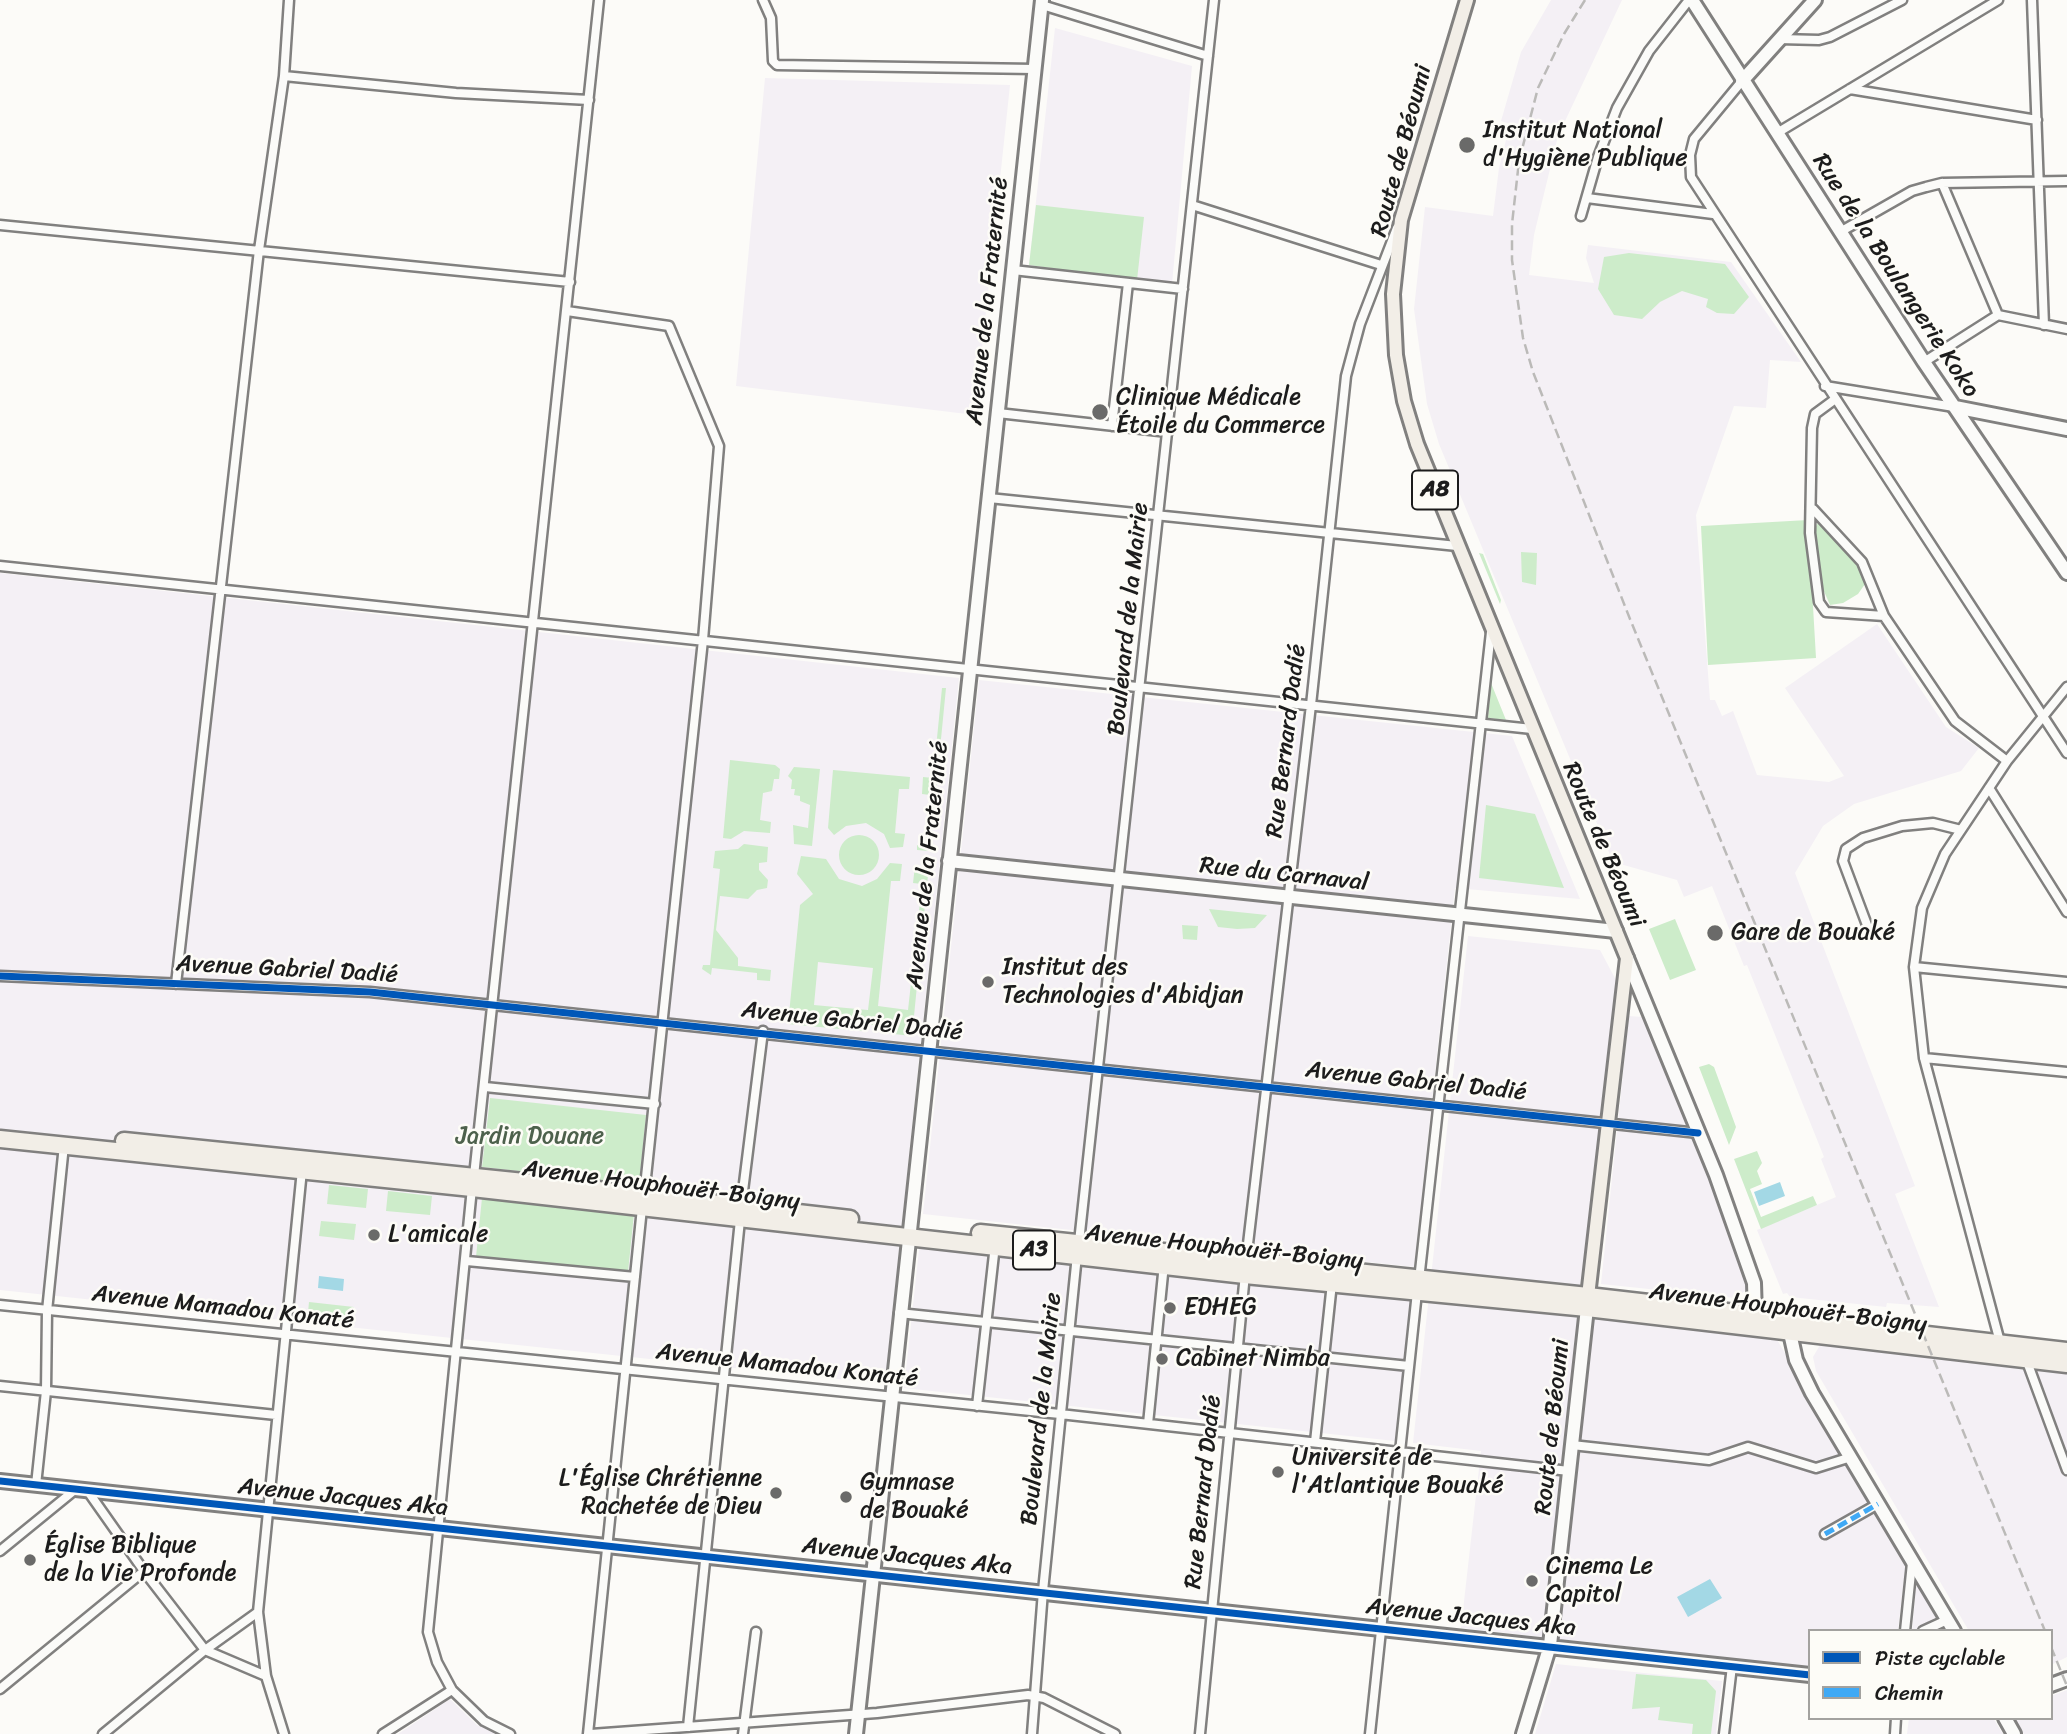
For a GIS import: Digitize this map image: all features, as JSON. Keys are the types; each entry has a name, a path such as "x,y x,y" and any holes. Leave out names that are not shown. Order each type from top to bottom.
{"highway":[{"name":"Avenue Houphouët-Boigny","path":"0,1128 1246,1268 1588,1302 1755,1315 2067,1351"},
{"name":"Avenue Houphouët-Boigny","path":"0,1139 302,1170 473,1182"},
{"name":"Avenue Houphouët-Boigny","path":"909,1231 995,1245 1078,1249 1164,1264 1246,1268 1332,1283 1418,1286"},
{"name":"Avenue Houphouët-Boigny","path":"1588,1302 1790,1333 2067,1364"}],"main road":[{"name":"Route de Béoumi","path":"1467,0 1401,220 1393,294 1396,355 1404,401 1417,444 1627,958 1588,1302"}],"street":[{"path":"176,984 259,250 284,76 289,0"},
{"path":"510,1734 484,1721 453,1690 437,1662 428,1632 473,1182 535,622 599,0"},
{"path":"763,0 771,18 773,61 777,65 1034,69"},
{"name":"Boulevard de la Mairie","path":"1032,1734 1069,1328 1142,687 1214,0"},
{"path":"1581,216 1598,157 1617,108 1648,51 1690,0"},
{"name":"Rue de la Boulangerie Koko","path":"1690,0 1924,362 2067,573"},
{"path":"1815,0 1704,124 1694,139 1690,155 1691,177 1834,400 2067,753"},
{"path":"1779,39 1819,40 1830,37 1902,0"},
{"path":"1777,133 1998,0"},
{"path":"2032,0 2044,325"},
{"path":"1042,2 1208,57"},
{"name":"Avenue de la Fraternité","path":"856,1734 890,1396 1042,2"},
{"path":"284,76 456,93 589,100"},
{"path":"1850,89 2037,120"},
{"path":"1840,232 1912,191 1942,183 2067,181"},
{"path":"1942,183 1998,315"},
{"path":"1587,198 1713,214"},
{"path":"1192,205 1381,265"},
{"name":"Rue Bernard Dadié","path":"1200,1734 1246,1268 1346,376 1381,265 1401,220"},
{"path":"0,225 570,282"},
{"path":"1013,270 1183,289"},
{"path":"1112,426 1129,283"},
{"path":"567,312 669,326 718,440 703,640 589,1734 858,1715 1035,1696 1115,1734"},
{"path":"1924,362 1998,315 2067,330"},
{"path":"1825,386 2067,429"},
{"path":"1834,400 1815,414 1812,428 1813,509 1810,533 1822,608 1826,612 1884,616"},
{"path":"998,413 1168,432"},
{"path":"989,498 1457,546"},
{"path":"1813,509 1862,562 1884,616 1955,722 2007,761"},
{"path":"0,566 1532,729"},
{"path":"1370,1734 1491,629"},
{"path":"2000,1342 1924,1058 1914,967 1922,908 1945,853 2007,761 2067,687"},
{"path":"1989,788 2067,912"},
{"path":"1870,933 1843,861 1846,849 1863,838 1902,826 1933,823 1961,830"},
{"name":"Rue du Carnaval","path":"949,861 1616,931"},
{"path":"1627,958 1698,1133 1754,1283 1755,1315"},
{"path":"1914,967 2067,982"},
{"name":"Avenue Gabriel Dadié","path":"0,976 370,992 763,1031 1698,1133"},
{"path":"688,1727 741,1213 763,1031"},
{"path":"1924,1058 2067,1072"},
{"path":"485,1087 655,1104"},
{"path":"36,1485 46,1391 47,1311 64,1145"},
{"path":"284,1734 266,1676 258,1612 266,1509 302,1170"},
{"path":"976,1406 995,1245"},
{"path":"467,1261 635,1277"},
{"path":"1148,1424 1164,1264"},
{"path":"1315,1442 1332,1283"},
{"name":"Route de Béoumi","path":"1523,1734 1550,1645 1588,1302"},
{"name":"Avenue Mamadou Konaté","path":"0,1305 890,1396 1569,1471"},
{"path":"900,1313 1069,1328 1409,1366"},
{"path":"1790,1333 1791,1347 1802,1373 1951,1625 1932,1629"},
{"path":"2026,1359 2067,1471"},
{"path":"0,1386 276,1415"},
{"path":"1572,1445 1709,1460 1748,1447 1816,1468 1850,1457"},
{"name":"Avenue Jacques Aka","path":"0,1481 1550,1645 1808,1675"},
{"path":"0,1551 82,1489 205,1650 266,1676"},
{"path":"1825,1534 1878,1504"},
{"path":"1905,1629 1912,1560"},
{"path":"0,1689 144,1571"},
{"path":"103,1734 205,1650 258,1612"},
{"path":"743,1734 757,1632"},
{"path":"1724,1734 1732,1666"},
{"path":"383,1734 453,1690"}],"shaded area":[{"path":"1551,0 1622,0 1558,136 1534,235 1529,275 1594,283 1586,258 1588,245 1731,262 1801,362 1770,360 1766,408 1734,406 1696,515 1710,700 1715,700 1722,716 1733,711 1757,775 1829,782 1844,776 1785,688 1877,624 1946,727 1979,748 1961,771 1854,804 1823,826 1795,873 1915,1186 1895,1194 1939,1307 1887,1303 1886,1307 1783,1294 1757,1230 1836,1197 1821,1159 1824,1157 1747,965 1744,966 1712,886 1684,897 1677,880 1613,862 1439,444 1427,404 1414,309 1425,207 1493,216 1499,168 1510,124 1501,121 1521,52"},
{"path":"1055,28 1192,66 1172,284 1029,265"},
{"path":"765,78 1010,85 975,415 736,386"},
{"path":"0,573 959,678 885,1384 0,1290"},
{"path":"979,680 1512,736 1580,899 1455,888 1414,1267 923,1214"},
{"path":"1468,936 1600,950 1617,982 1581,1310 1772,1331 1906,1561 1898,1629 1808,1629 1808,1667 1461,1628 1481,1451 1413,1443"},
{"path":"1629,1016 1642,1017 1752,1286 1735,1298 1601,1284"},
{"path":"921,1231 1412,1284 1395,1441 904,1388"},
{"path":"1830,1340 2067,1366 2067,1657 2053,1664 2053,1629 1968,1629 1816,1371 1813,1357 1820,1345"},
{"path":"1923,1586 1947,1629 1912,1629 1916,1587"},
{"path":"1556,1664 1722,1681 1716,1734 1535,1734"},
{"path":"2067,1690 2067,1734 2024,1734 2015,1720 2053,1720 2053,1695"},
{"path":"450,1699 477,1725 497,1734 398,1734"},
{"path":"1909,1720 1994,1720 2003,1734 1907,1734"}],"green space":[{"path":"1036,205 1144,217 1137,280 1029,265"},
{"path":"1629,253 1725,264 1749,297 1734,314 1717,313 1706,307 1708,299 1682,291 1660,302 1642,319 1614,315 1598,289 1604,257"},
{"path":"1821,517 1854,556 1865,584 1858,594 1843,603 1830,605 1816,573 1812,534"},
{"path":"1808,520 1816,658 1708,665 1701,526"},
{"path":"1521,552 1537,553 1536,585 1522,582"},
{"path":"1479,553 1483,554 1501,600 1500,604"},
{"path":"1491,683 1506,720 1488,718"},
{"path":"942,688 946,688 930,851 917,850 917,845 925,845 930,795 922,794 923,777 933,778"},
{"path":"730,760 775,765 780,769 779,779 774,779 772,791 763,793 760,820 771,822 770,833 744,831 731,839 723,838"},
{"path":"794,767 820,769 812,846 794,844 793,825 808,828 810,805 800,801 800,796 794,795 795,789 791,789 792,780 788,776"},
{"path":"833,770 910,777 909,789 899,789 895,833 905,834 903,847 890,848 884,834 866,823 846,826 834,835 828,828"},
{"path":"1486,805 1535,814 1564,888 1479,878"},
{"path":"859,835 867,836 873,841 878,847 878,863 873,869 867,874 859,875 851,874 845,869 840,863 839,855 840,847 845,841 851,836"},
{"path":"744,844 768,847 767,862 759,863 759,870 768,880 767,888 757,890 748,899 720,896 716,930 738,958 738,966 771,970 770,981 757,980 757,973 712,968 711,975 702,969 703,965 710,965 720,869 713,868 715,851 738,849"},
{"path":"801,856 826,859 839,879 862,886 877,879 890,863 902,864 900,881 891,881 878,1006 908,1010 922,884 913,883 915,866 924,867 923,875 928,875 912,1036 885,1033 885,1026 864,1024 862,1031 788,1024 800,905 813,894 797,874","holes":["818,962 873,968 868,1010 814,1005"]},
{"path":"1209,909 1267,915 1255,928 1237,929 1218,927"},
{"path":"1675,919 1696,970 1670,980 1649,929"},
{"path":"1182,925 1198,926 1197,940 1183,939"},
{"path":"1709,1064 1714,1067 1736,1127 1729,1145 1699,1067"},
{"name":"Jardin Douane","path":"490,1098 646,1115 639,1184 482,1167"},
{"path":"1757,1151 1762,1163 1757,1171 1762,1184 1750,1189 1761,1217 1813,1196 1817,1205 1761,1229 1734,1159"},
{"path":"329,1185 368,1189 366,1208 327,1204"},
{"name":"Jardin Douane","path":"483,1188 635,1204 628,1272 476,1257"},
{"path":"388,1191 432,1196 430,1215 386,1211"},
{"path":"321,1221 356,1224 354,1240 319,1236"},
{"path":"309,1302 354,1307 352,1328 307,1323"},
{"path":"1636,1674 1706,1680 1716,1691 1711,1734 1692,1734 1693,1724 1658,1720 1660,1707 1632,1709"}],"water":[{"path":"1780,1182 1785,1196 1759,1206 1754,1192"},
{"path":"319,1276 344,1279 343,1291 318,1288"},
{"path":"1710,1579 1722,1598 1688,1617 1677,1597"}],"railway":[{"path":"1585,0 1564,34 1538,88 1519,161 1512,224 1512,260 1523,338 1533,372 1630,619 2044,1629"},
{"path":"2053,1652 2067,1686"}],"marked path":[{"path":"1825,1534 1878,1504"}],"cycle path":[{"path":"0,976 370,992 1698,1133"},
{"path":"0,1481 1808,1675"}],"place":[{"name":"Institut National d'Hygiène Publique","path":"1467,145"},
{"name":"Clinique Médicale Étoile du Commerce","path":"1100,412"},
{"name":"Gare de Bouaké","path":"1715,933"},
{"name":"Institut des Technologies d'Abidjan","path":"988,982"},
{"name":"L'amicale","path":"374,1235"},
{"name":"EDHEG","path":"1170,1308"},
{"name":"Cabinet Nimba","path":"1162,1359"},
{"name":"Université de l'Atlantique Bouaké","path":"1278,1472"},
{"name":"L'Église Chrétienne Rachetée de Dieu","path":"776,1493"},
{"name":"Gymnase de Bouaké","path":"846,1497"},
{"name":"Église Biblique de la Vie Profonde","path":"30,1560"},
{"name":"Cinema Le Capitol","path":"1532,1581"}]}
